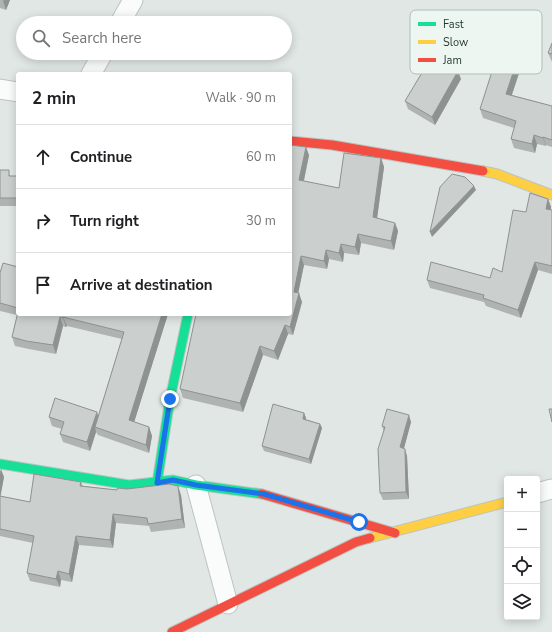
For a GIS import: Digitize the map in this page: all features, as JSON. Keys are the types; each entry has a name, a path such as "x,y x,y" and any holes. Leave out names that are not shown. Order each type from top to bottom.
{"street":[{"path":"124,16 134,0"},
{"path":"92,72 99,60"},
{"path":"0,89 16,92"},
{"path":"292,142 332,145 497,174 552,196"},
{"path":"157,483 170,399 188,316"},
{"path":"0,464 129,485 173,480 196,485 264,494 394,533"},
{"path":"196,485 228,604"},
{"path":"540,493 552,489"},
{"path":"172,632 356,542 504,503"}],"building":[{"path":"552,43 552,54 548,53"},
{"path":"421,74 456,74 432,117 405,101"},
{"path":"491,74 513,74 506,94 552,106 552,140 534,135 532,144 511,139 516,121 480,109"},
{"path":"292,145 306,147 299,180 339,188 344,153 381,158 373,217 395,223 391,241 358,234 355,247 341,244 339,253 326,250 324,261 301,256 294,292 299,293 290,327 285,325 274,351 260,346 240,403 180,389 196,316 292,316"},
{"path":"0,170 9,170 9,176 16,176 16,198 0,198"},
{"path":"452,174 465,177 474,186 430,232 440,187"},
{"path":"530,193 548,199 546,209 552,210 552,266 535,262 518,310 483,298 484,295 427,280 431,262 490,278 493,268 502,272 513,210 526,212"},
{"path":"3,263 16,266 16,307 0,303 0,273"},
{"path":"17,316 161,316 129,420 149,427 146,445 95,427 124,332 60,317 53,345 26,341 12,337"},
{"path":"55,398 97,412 87,442 60,434 64,422 49,417"},
{"path":"273,404 304,413 303,419 320,424 309,459 262,446"},
{"path":"387,409 409,415 400,447 405,449 406,492 380,493 378,449 385,427 382,426"},
{"path":"549,409 552,409 552,422"},
{"path":"34,474 81,482 80,486 117,490 118,488 127,489 169,484 178,486 182,519 148,524 147,518 113,514 110,540 76,536 69,574 58,571 56,579 27,573 34,536 0,529 0,496 30,502"}],"traffic: fast":[{"path":"157,483 170,399 188,316"},
{"path":"0,464 129,485 173,480 196,485 262,494"}],"traffic: slow":[{"path":"483,171 497,174 552,195"},
{"path":"370,538 504,503"}],"traffic: jam":[{"path":"292,141 332,145 483,171"},
{"path":"262,494 395,533"},
{"path":"172,632 356,542 370,538"}],"route":[{"path":"170,399 157,483 173,480 196,485 264,494 359,522"}]}
